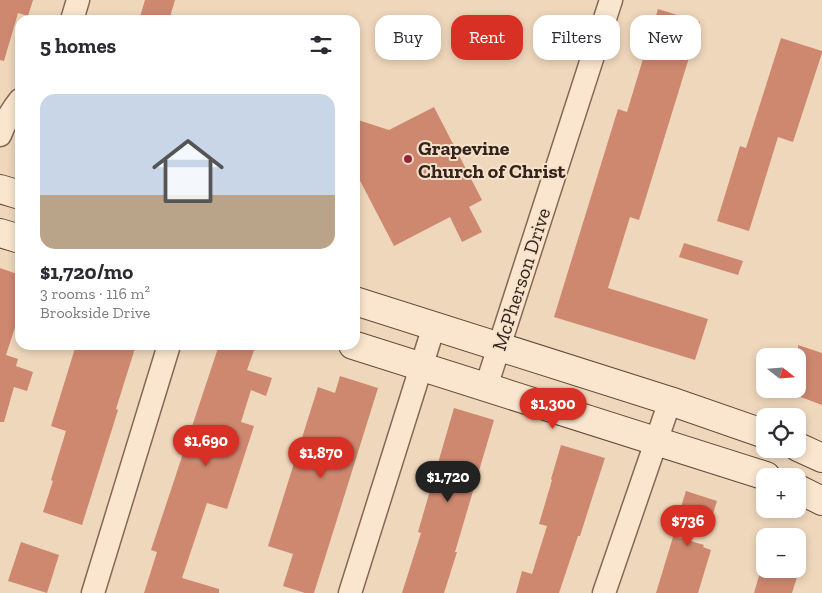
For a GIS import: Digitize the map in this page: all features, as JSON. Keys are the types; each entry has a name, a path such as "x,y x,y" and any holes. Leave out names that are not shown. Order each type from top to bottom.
{"main road":[{"path":"0,189 15,194"},
{"path":"0,233 15,238"},
{"path":"360,303 670,401 756,431"},
{"path":"360,347 756,473"},
{"path":"806,451 822,458"},
{"path":"806,493 822,501"}],"street":[{"path":"74,15 78,0"},
{"name":"McPherson Drive","path":"486,387 611,0"},
{"path":"0,135 15,106"},
{"path":"350,593 434,326"},
{"path":"93,593 167,350"},
{"path":"604,593 670,401"}],"building":[{"path":"0,0 33,0 28,15 18,13 15,15 15,23 4,61 0,60"},
{"path":"145,0 175,0 170,15 140,15"},
{"path":"658,9 677,15 656,15"},
{"path":"781,38 822,51 822,53 793,142 778,137 749,231 717,221 740,146 746,148"},
{"path":"643,60 688,60 639,220 630,217 608,288 708,319 695,360 554,317 618,109 627,112"},
{"name":"Grapevine Church of Christ","path":"434,107 482,200 469,207 482,232 462,242 450,217 394,246 360,181 360,121 389,130"},
{"path":"684,243 743,261 738,275 679,257"},
{"path":"0,268 15,273 15,327 6,355 18,359 16,366 33,372 27,391 14,387 4,422 0,422"},
{"path":"798,345 822,353 822,405 803,398 806,398 806,348 798,348"},
{"path":"74,350 134,350 82,525 43,512 66,431 51,426"},
{"path":"217,350 254,350 247,370 272,378 266,396 251,390 241,422 254,426 227,509 207,503 182,578 219,589 219,593 144,593 157,552 151,550"},
{"path":"340,376 378,388 314,593 305,593 283,586 293,554 268,546 318,387 335,393"},
{"path":"454,408 494,420 455,552 457,552 444,593 402,593 421,533 418,532"},
{"path":"561,445 605,458 559,593 516,593 522,571 532,574 547,526 539,524"},
{"path":"686,491 717,501 706,536 674,536 704,545 703,547 711,550 698,593 656,593 680,514"},
{"path":"21,542 59,555 47,593 8,581"},
{"path":"758,578 797,578 792,593 754,593"}],"place":[{"name":"Grapevine Church of Christ","path":"408,159"}]}
